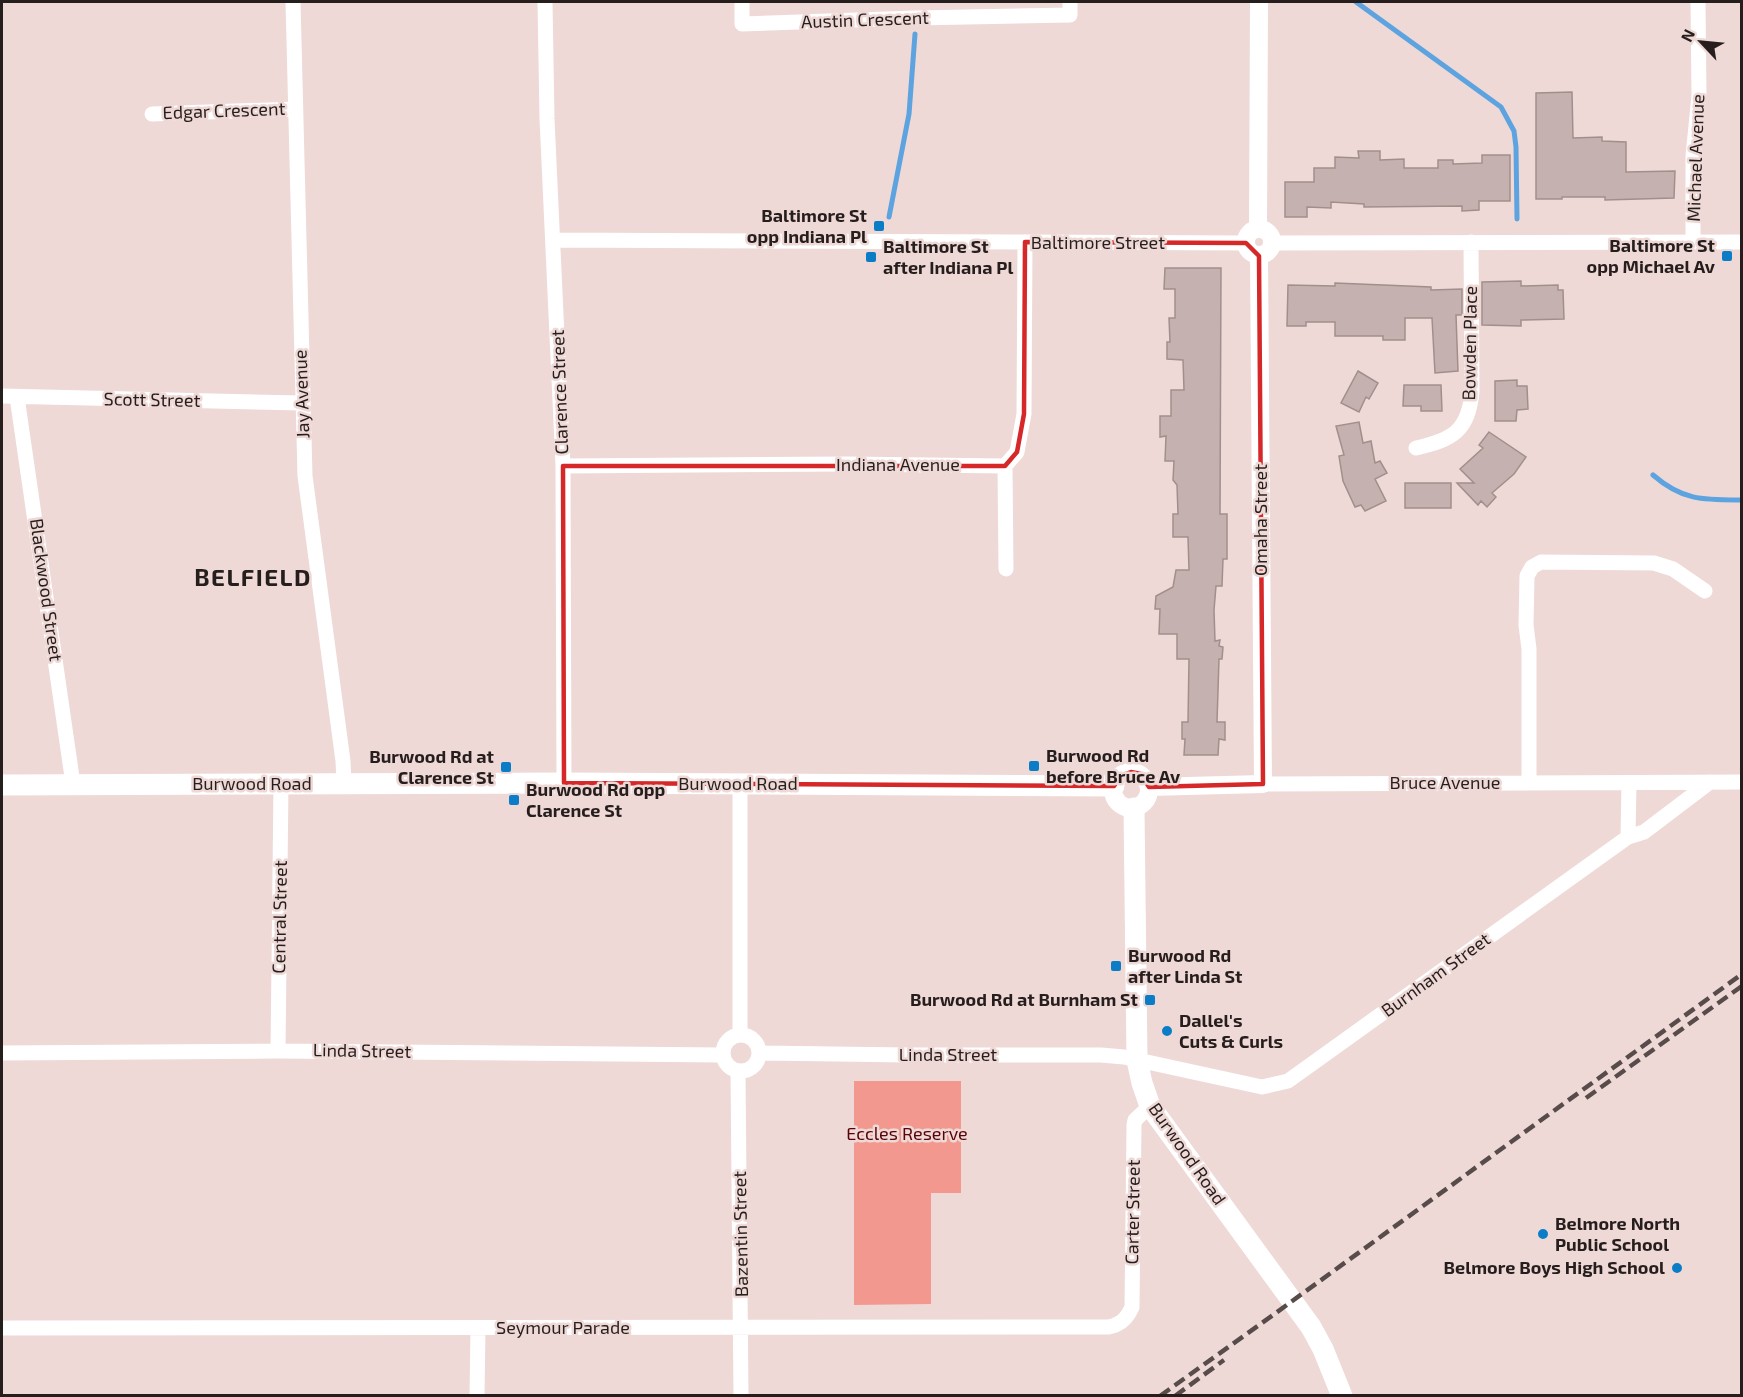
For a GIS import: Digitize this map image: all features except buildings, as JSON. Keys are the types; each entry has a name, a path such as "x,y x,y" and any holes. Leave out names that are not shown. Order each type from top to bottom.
{"main road":[{"name":"Burwood Road","path":"2,784 741,783 1114,786"},
{"name":"Burwood Road","path":"1134,807 1137,1060 1150,1106 1311,1327 1342,1395"}],"street":[{"name":"Jay Avenue","path":"293,2 305,476 344,783"},
{"name":"Clarence Street","path":"545,2 547,119 562,466 564,783"},
{"name":"Austin Crescent","path":"741,2 742,24 1070,15 1070,2"},
{"path":"1258,228 1259,2"},
{"name":"Michael Avenue","path":"1693,242 1694,156 1699,95 1698,2"},
{"name":"Edgar Crescent","path":"152,114 295,109"},
{"path":"1258,228 1267,231 1272,238 1270,250 1252,249 1247,235 1258,228"},
{"name":"Baltimore Street","path":"554,240 1025,242 1252,249"},
{"path":"1006,569 1005,466 1017,452 1024,414 1025,242"},
{"name":"Bowden Place","path":"1416,448 1440,443 1448,438 1464,424 1469,414 1472,391 1471,242"},
{"path":"1272,243 1742,242"},
{"name":"Omaha Street","path":"1252,249 1263,784"},
{"name":"Scott Street","path":"2,396 302,403"},
{"name":"Blackwood Street","path":"17,396 73,784"},
{"name":"Indiana Avenue","path":"562,466 848,464 1005,466"},
{"path":"1529,783 1529,650 1526,625 1527,576 1532,567 1541,562 1654,563 1672,569 1705,591"},
{"path":"1131,772 1141,774 1149,787 1149,796 1137,807 1123,806 1115,798 1114,786 1119,776 1131,772"},
{"name":"Burnham Street","path":"1137,1060 1262,1087 1288,1081 1628,837 1644,832 1710,782"},
{"name":"Bruce Avenue","path":"1149,787 1263,784 1742,782"},
{"path":"740,1035 741,783"},
{"path":"1628,837 1629,783"},
{"name":"Central Street","path":"278,1051 281,784"},
{"path":"740,1035 755,1042 759,1053 752,1068 738,1072 728,1067 722,1055 725,1044 740,1035"},
{"name":"Linda Street","path":"2,1053 278,1051 722,1055"},
{"name":"Linda Street","path":"759,1053 1101,1055 1137,1060"},
{"name":"Bazentin Street","path":"738,1072 741,1395"},
{"name":"Carter Street","path":"1123,1322 1129,1314 1133,1295 1134,1125 1139,1116 1150,1106"},
{"name":"Seymour Parade","path":"2,1328 1107,1327 1123,1322"},
{"path":"477,1395 478,1328"}],"highlighted area":[{"path":"1025,242 1246,243 1259,256 1263,784 1149,787 1141,774 1131,772 1120,776 1114,786 564,783 563,466 1005,466 1017,452 1024,414"}],"green space":[{"name":"Eccles Reserve","path":"854,1081 961,1081 961,1193 931,1193 931,1304 854,1305"}],"waterway":[{"path":"1356,2 1501,107 1514,131 1517,219"},
{"path":"889,217 909,114 915,34"},
{"path":"1653,475 1674,490 1694,497 1742,500"}],"railway":[{"path":"1160,1396 1742,974"},
{"path":"1586,1098 1742,986"},
{"path":"1175,1396 1224,1360"}],"place":[{"name":"Baltimore St opp Indiana Pl","path":"879,226"},
{"name":"Baltimore St opp Michael Av","path":"1727,256"},
{"name":"Baltimore St after Indiana Pl","path":"871,257"},
{"name":"Burwood Rd before Bruce Av","path":"1034,766"},
{"name":"Burwood Rd at Clarence St","path":"506,767"},
{"name":"Burwood Rd opp Clarence St","path":"514,800"},
{"name":"Burwood Rd after Linda St","path":"1116,966"},
{"name":"Burwood Rd at Burnham St","path":"1150,1000"},
{"name":"Dallel's Cuts & Curls","path":"1167,1031"},
{"name":"Belmore North Public School","path":"1543,1234"},
{"name":"Belmore Boys High School","path":"1677,1268"}],"district":[{"name":"BELFIELD","path":"253,578"}]}
